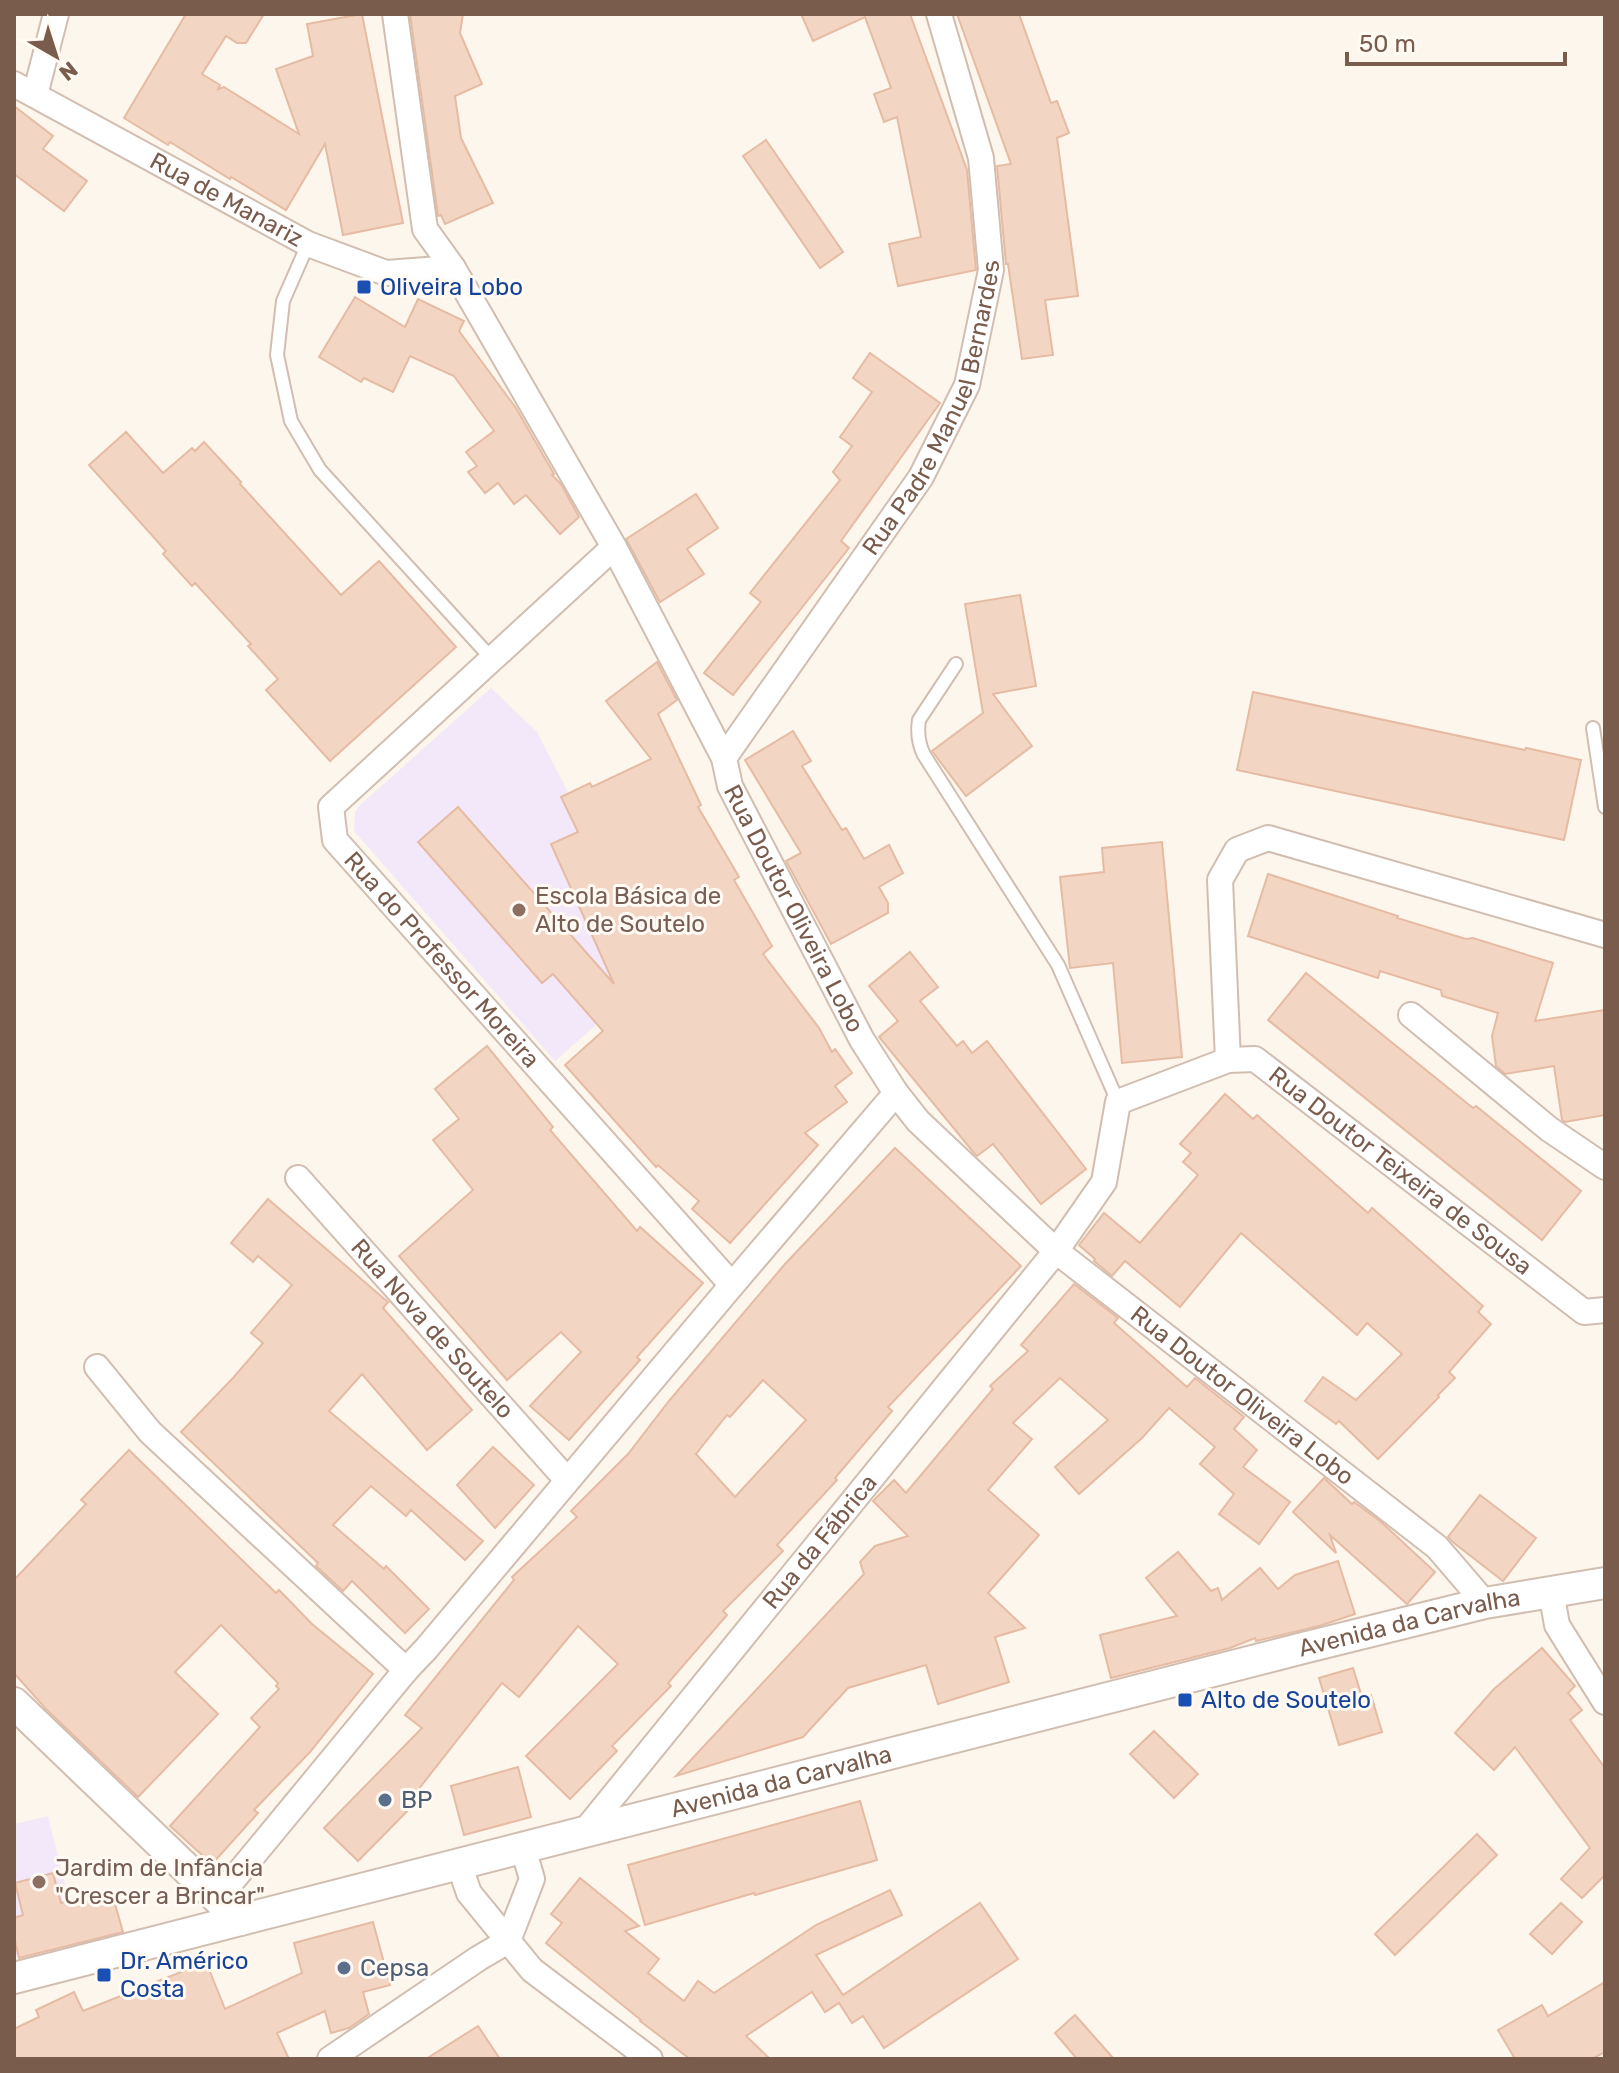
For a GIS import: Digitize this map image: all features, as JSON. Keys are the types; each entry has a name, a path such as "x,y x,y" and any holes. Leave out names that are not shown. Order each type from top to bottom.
{"street":[{"path":"25,90 56,14"},
{"name":"Rua Doutor Oliveira Lobo","path":"395,14 425,229 453,268 614,547 724,758 737,801 862,1040 896,1093 918,1121 1056,1251 1437,1547 1485,1603"},
{"name":"Rua Padre Manuel Bernardes","path":"724,758 921,477 967,385 991,270 981,158 939,14"},
{"name":"Rua de Manariz","path":"25,90 308,244 386,273 453,268"},
{"name":"Rua do Professor Moreira","path":"614,547 331,807 335,840 732,1285"},
{"path":"1056,1251 1104,1182 1118,1102 1228,1060 1220,880 1237,850 1268,838 1605,935"},
{"path":"1411,1015 1549,1129 1605,1167"},
{"name":"Rua Doutor Teixeira de Sousa","path":"1228,1060 1255,1059 1584,1312 1605,1310"},
{"path":"218,1898 406,1670 896,1093"},
{"name":"Rua Nova de Soutelo","path":"298,1178 567,1480"},
{"name":"Rua da Fábrica","path":"584,1832 1056,1251"},
{"path":"97,1367 150,1432 406,1670"},
{"name":"Avenida da Carvalha","path":"14,1978 1485,1603 1605,1583"},
{"path":"1551,1591 1557,1625 1605,1702"},
{"path":"14,1703 240,1920"},
{"path":"330,2059 508,1941 532,1879 523,1848"},
{"path":"459,1864 469,1893 532,1970 650,2059"}],"lane":[{"path":"308,244 283,301 277,355 291,421 320,470 492,659"},
{"path":"956,664 919,720 919,745 1058,965 1118,1102"},
{"path":"1593,728 1605,807"}],"shaded area":[{"name":"Escola Básica de Alto de Soutelo","path":"491,688 537,732 568,792 565,795 646,981 555,1061 354,831 355,812 359,806"},
{"name":"Jardim de Infância \"Crescer a Brincar\"","path":"48,1816 79,1941 16,1957 14,1824"}],"building":[{"path":"186,14 264,14 246,43 237,43 226,36 202,74 220,85 218,89 224,87 299,134 276,69 313,56 307,24 362,14 403,223 343,235 325,144 286,210 124,118"},
{"path":"410,14 463,14 460,33 482,84 455,96 461,138 493,203 445,224 441,215 438,216"},
{"path":"801,14 910,14 967,170 976,270 898,286 889,244 921,237 897,117 884,122 874,94 891,88 865,17 813,41"},
{"path":"957,14 1019,14 1051,103 1057,101 1069,133 1057,138 1078,296 1045,300 1053,355 1022,359 1006,264 997,166 1011,164"},
{"path":"14,106 53,136 43,149 87,181 64,211 14,174"},
{"path":"766,140 843,252 820,268 743,156"},
{"path":"355,297 405,327 418,299 464,321 459,331 516,408 579,517 560,534 526,495 514,504 498,483 485,493 468,472 477,466 466,452 494,431 454,376 410,356 393,392 364,378 361,382 319,357"},
{"path":"870,353 940,403 841,541 849,548 733,695 704,673 761,602 750,593 840,480 833,472 852,446 840,437 872,392 853,378"},
{"path":"126,432 163,473 192,448 195,451 204,442 341,595 379,561 456,647 330,761 266,690 278,679 248,646 251,644 195,583 192,586 163,554 166,551 89,465"},
{"path":"696,494 718,528 687,549 704,574 660,602 626,539"},
{"path":"1020,595 1036,686 993,694 1032,746 966,796 932,751 983,713 965,604"},
{"path":"657,662 677,700 658,714 701,805 698,807 739,877 734,880 772,946 763,954 819,1028 832,1052 835,1049 852,1073 835,1086 847,1102 805,1133 818,1145 730,1243 692,1209 699,1201 658,1165 656,1167 565,1065 603,1031 553,974 542,983 418,842 458,807 614,984 551,844 578,832 561,797 590,783 592,787 651,759 606,701"},
{"path":"1253,692 1581,760 1564,840 1237,770"},
{"path":"793,731 811,761 802,766 864,859 889,845 903,873 879,887 888,903 888,913 831,944 786,861 801,853 745,760"},
{"path":"1162,842 1182,1057 1122,1063 1113,963 1070,968 1060,877 1104,872 1102,848"},
{"path":"1268,874 1397,918 1553,963 1535,1021 1605,1010 1605,1115 1562,1120 1554,1066 1505,1074 1496,1066 1492,1036 1498,1013 1442,996 1441,990 1380,971 1378,978 1248,936"},
{"path":"910,952 938,987 920,1001 957,1046 963,1041 972,1053 987,1041 1086,1169 1041,1204 993,1144 977,1156 974,1153 879,1037 898,1021 869,986"},
{"path":"1306,973 1581,1191 1542,1240 1268,1020"},
{"path":"487,1046 553,1127 550,1130 637,1231 640,1227 703,1283 569,1440 530,1406 581,1352 561,1332 507,1380 399,1256 473,1190 433,1140 459,1119 435,1089"},
{"path":"1225,1094 1253,1119 1257,1115 1368,1213 1372,1208 1483,1306 1478,1312 1491,1324 1449,1372 1455,1378 1378,1459 1339,1421 1336,1424 1305,1401 1323,1377 1356,1400 1402,1354 1367,1323 1357,1335 1241,1233 1180,1307 1125,1261 1112,1276 1079,1245 1104,1213 1140,1243 1198,1175 1183,1162 1191,1153 1180,1144"},
{"path":"895,1148 1021,1266 888,1407 892,1411 835,1478 837,1480 777,1545 783,1551 723,1611 727,1615 668,1683 671,1686 612,1746 617,1751 570,1799 526,1756 618,1664 578,1626 519,1697 502,1683 414,1795 426,1792 358,1861 324,1828 422,1728 405,1715 514,1580 512,1577 577,1517 571,1511 628,1454 785,1264","holes":["763,1380 806,1420 735,1497 696,1454 727,1415 730,1417"]},
{"path":"268,1199 388,1302 383,1308 472,1410 427,1450 362,1374 329,1411 483,1541 465,1560 411,1510 406,1516 371,1486 333,1525 384,1569 386,1566 429,1609 405,1633 352,1581 343,1591 316,1566 318,1563 181,1432 263,1343 251,1333 292,1285 258,1256 253,1262 231,1243"},
{"path":"1074,1284 1118,1318 1114,1323 1187,1387 1195,1378 1244,1417 1234,1429 1257,1450 1243,1467 1290,1502 1259,1544 1219,1514 1234,1494 1200,1464 1215,1447 1169,1408 1142,1438 1079,1494 1055,1467 1108,1420 1060,1378 1013,1423 1032,1439 988,1490 1039,1535 988,1593 1025,1628 995,1637 1009,1682 938,1704 926,1665 848,1688 803,1737 676,1776 864,1574 860,1562 875,1546 908,1536 873,1501 894,1480 906,1493 993,1389 990,1386 1028,1351 1021,1345"},
{"path":"493,1447 534,1485 495,1528 457,1485"},
{"path":"129,1450 276,1593 279,1590 312,1624 373,1674 310,1752 254,1810 258,1813 212,1864 170,1826 260,1727 251,1718 279,1689 276,1686 278,1683 221,1625 175,1672 218,1714 138,1797 46,1709 14,1673 14,1580 86,1504 81,1500"},
{"path":"1324,1478 1352,1504 1354,1502 1380,1521 1435,1572 1407,1604 1330,1535 1336,1553 1293,1512"},
{"path":"1480,1495 1536,1538 1503,1581 1448,1537"},
{"path":"1178,1552 1211,1591 1218,1588 1222,1600 1260,1568 1278,1589 1295,1575 1338,1561 1355,1614 1319,1626 1256,1641 1255,1638 1230,1648 1111,1678 1100,1635 1177,1616 1146,1578"},
{"path":"1542,1648 1575,1686 1568,1693 1582,1710 1570,1720 1605,1768 1605,1875 1582,1898 1561,1879 1590,1848 1515,1747 1494,1770 1455,1733 1494,1689"},
{"path":"1353,1668 1362,1697 1371,1695 1382,1732 1339,1745 1319,1678"},
{"path":"1154,1731 1198,1774 1174,1798 1130,1754"},
{"path":"518,1767 531,1817 464,1835 451,1786"},
{"path":"860,1801 877,1860 645,1925 628,1865"},
{"path":"1477,1834 1497,1855 1395,1955 1375,1934"},
{"path":"53,1873 61,1903 111,1890 123,1932 19,1958 14,1918 23,1915 15,1883"},
{"path":"580,1878 639,1926 625,1931 659,1959 648,1973 684,2001 698,1981 714,1993 816,1925 890,1890 902,1915 816,1955 843,1995 980,1903 1018,1959 884,2048 863,2016 852,2023 839,2003 825,2012 812,1992 746,2036 770,2059 690,2059 546,1943 562,1923 551,1914"},
{"path":"1561,1903 1582,1922 1552,1954 1530,1934"},
{"path":"373,1922 390,1985 363,1992 369,2014 349,2028 331,2033 325,2011 277,2033 289,2059 14,2059 14,2029 39,2017 36,2010 74,1992 83,2011 206,1962 225,2009 302,1973 294,1943"},
{"path":"1605,1982 1605,2052 1592,2059 1515,2059 1498,2030 1542,2005 1548,2016"},
{"path":"1075,2015 1114,2059 1077,2059 1055,2033"},
{"path":"478,2026 500,2059 426,2059"}],"place":[{"name":"Oliveira Lobo","path":"364,287"},
{"name":"Escola Básica de Alto de Soutelo","path":"519,910"},
{"name":"Alto de Soutelo","path":"1185,1700"},
{"name":"BP","path":"385,1800"},
{"name":"Jardim de Infância \"Crescer a Brincar\"","path":"39,1882"},
{"name":"Cepsa","path":"344,1968"},
{"name":"Dr. Américo Costa","path":"104,1975"}]}
